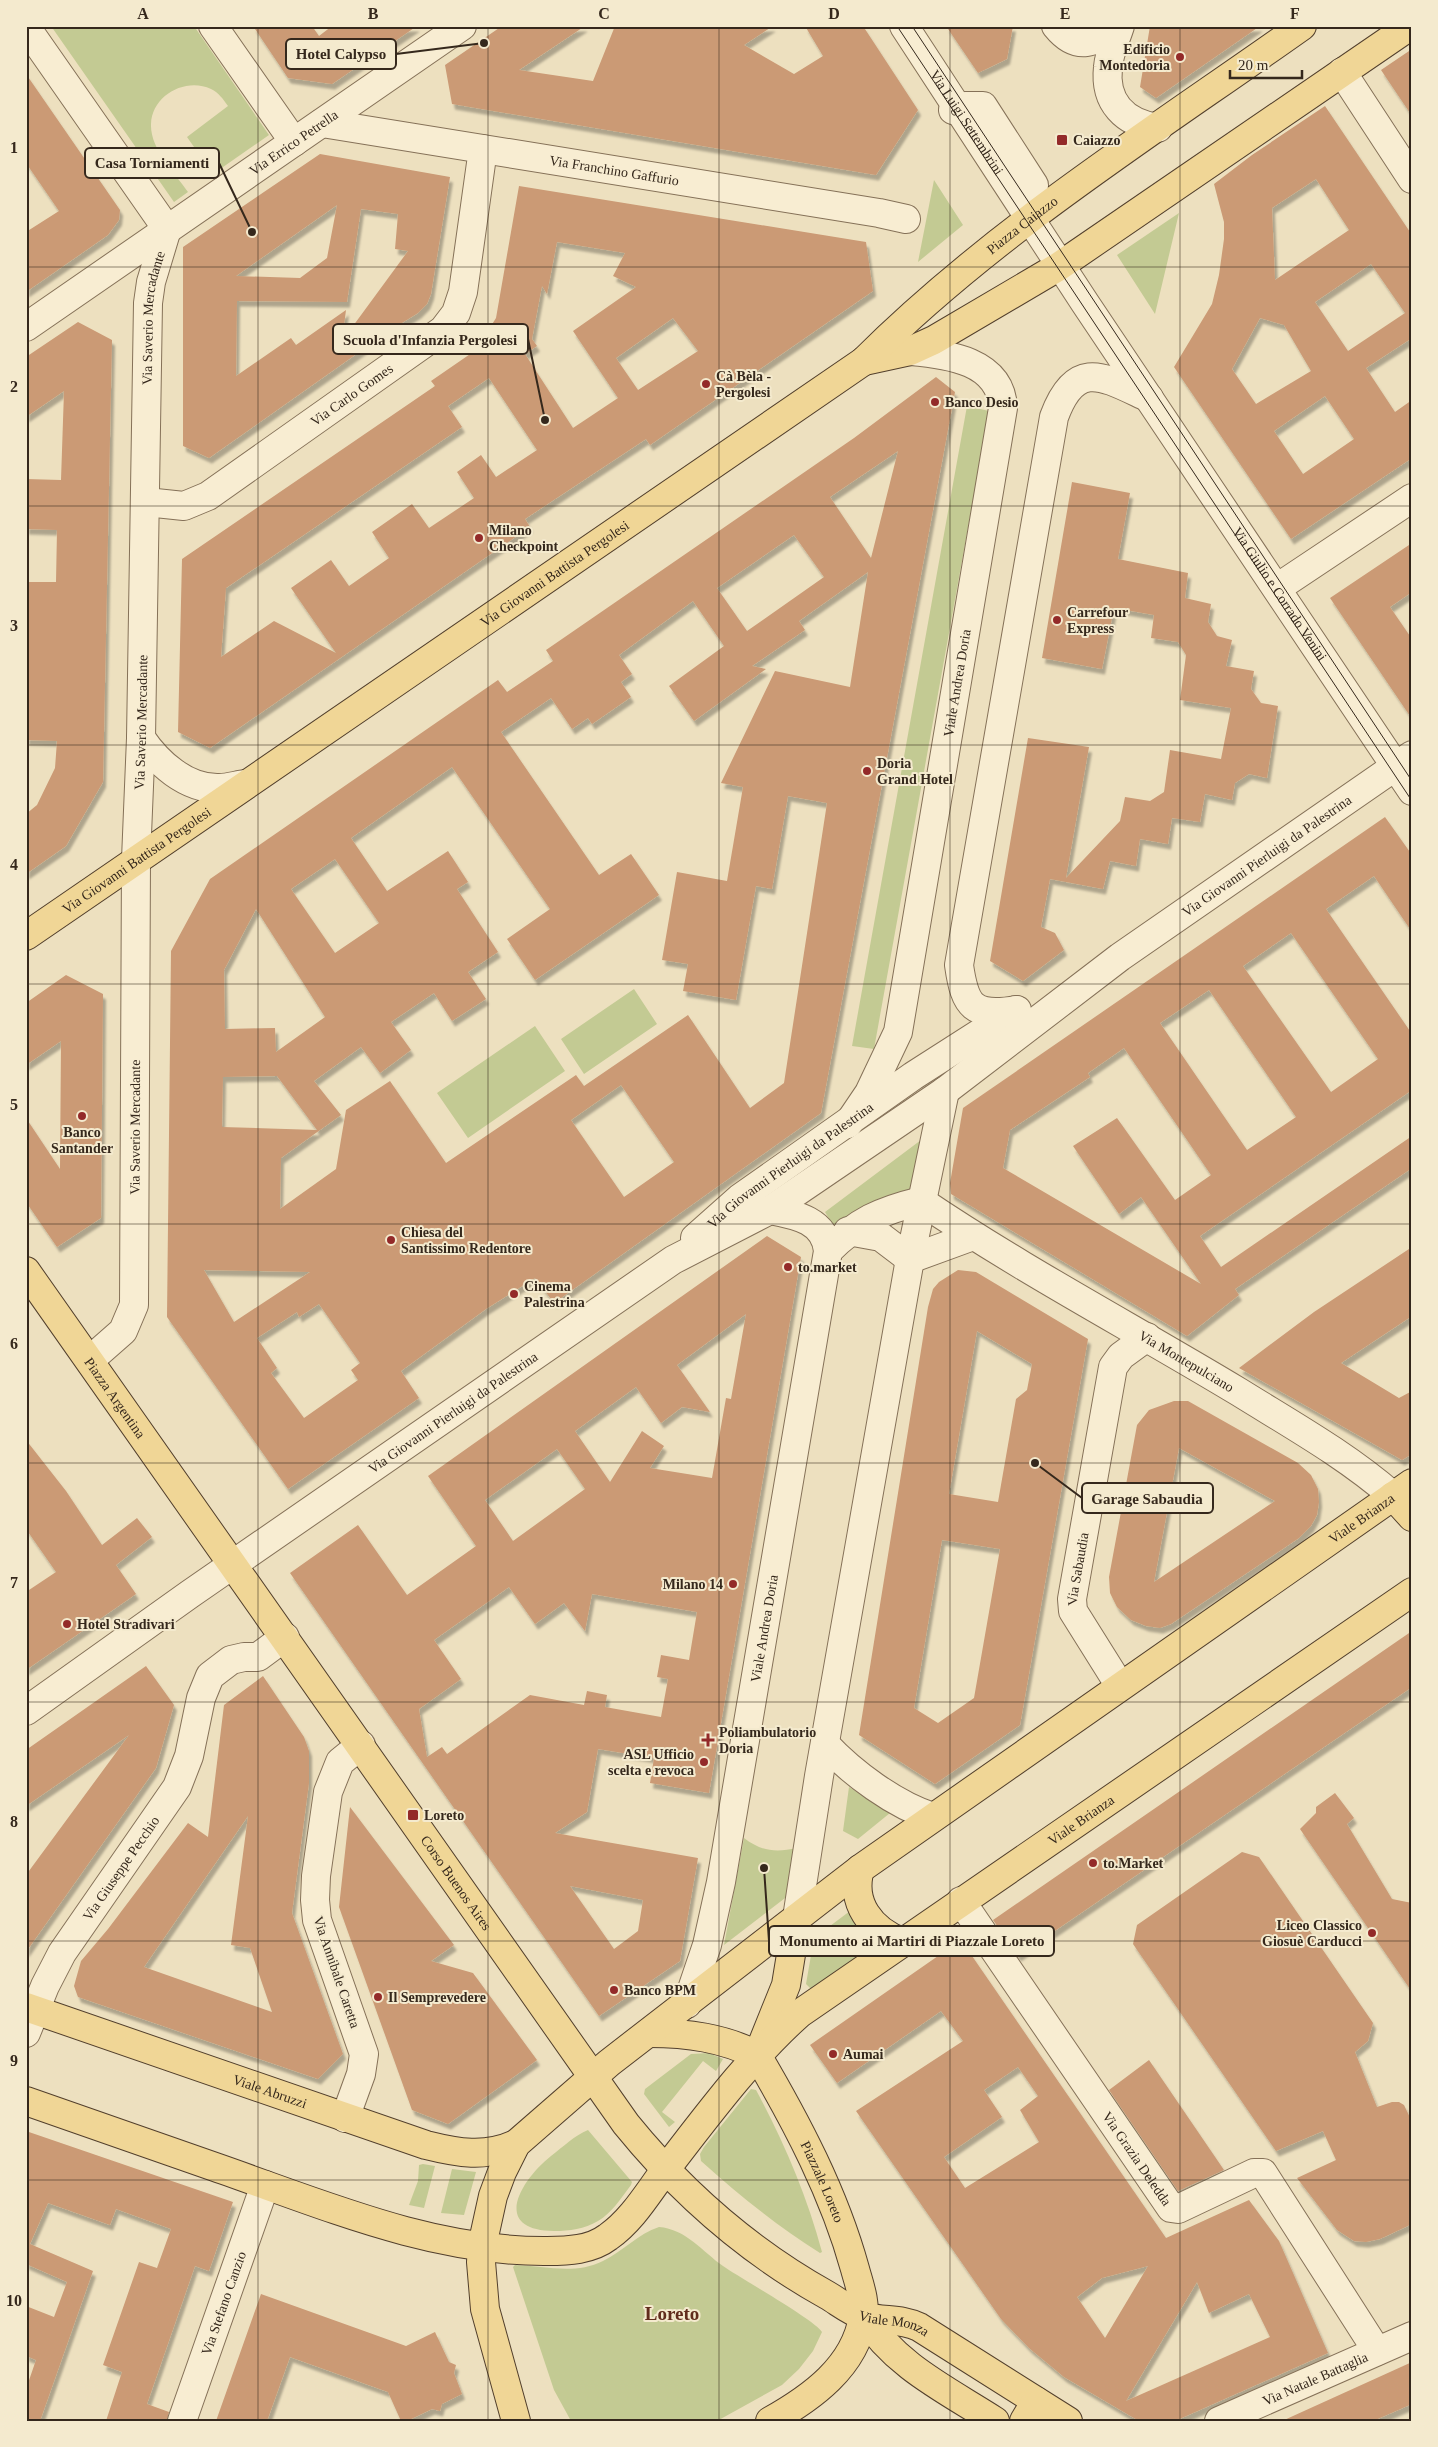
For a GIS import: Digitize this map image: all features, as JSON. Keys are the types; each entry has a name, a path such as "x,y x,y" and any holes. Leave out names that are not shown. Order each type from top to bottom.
{"main road":[{"path":"1158,128 1302,26"},
{"path":"902,341 934,340 1060,265 1410,26"},
{"name":"Piazza Caiazzo","path":"902,341 942,289 1030,219 1158,128"},
{"name":"Via Giovanni Battista Pergolesi","path":"26,936 864,361 902,341"},
{"path":"26,1271 90,1360"},
{"name":"Piazza Argentina","path":"90,1360 234,1565"},
{"path":"1402,1489 1412,1518"},
{"name":"Viale Brianza","path":"797,1918 860,1868 1402,1489"},
{"name":"Corso Buenos Aires","path":"234,1565 594,2077"},
{"name":"Viale Brianza","path":"757,2055 799,2014 1412,1592"},
{"path":"860,1868 857,1891 866,1917 874,1927 888,1937 902,1942"},
{"path":"517,2416 486,2309 481,2279 482,2246 497,2184 516,2144 594,2077 797,1918"},
{"path":"26,2101 366,2220 427,2236 482,2246 556,2251 574,2250 609,2237 625,2222 757,2055 786,1985 797,1918"},
{"name":"Viale Abruzzi","path":"29,2017 426,2145 465,2153 493,2153 516,2144"},
{"path":"649,2033 702,2036 737,2046 757,2055"},
{"name":"Piazzale Loreto","path":"757,2055 825,2182 837,2212 858,2278 864,2316 854,2347 842,2365 816,2391 776,2419"},
{"path":"594,2077 626,2124 699,2203 748,2244 809,2285 864,2316"},
{"name":"Viale Monza","path":"864,2316 884,2344 900,2359 995,2421"},
{"name":"Viale Monza","path":"864,2316 906,2322 919,2327 1030,2411 1068,2421"},
{"path":"842,2365 881,2356 900,2359"}],"street":[{"path":"26,26 168,230"},
{"path":"213,26 294,142"},
{"name":"Via Errico Petrella","path":"26,327 462,26"},
{"name":"Via Luigi Settembrini","path":"904,26 964,108 1034,185 1030,219"},
{"path":"1056,26 1067,36 1086,43 1098,40 1119,26"},
{"path":"1119,26 1108,67 1112,97 1124,116 1145,126 1158,128"},
{"path":"1342,72 1412,179"},
{"name":"Via Franchino Gaffurio","path":"322,122 906,219"},
{"name":"Via Carlo Gomes","path":"146,502 184,506 208,496 443,330 459,307 464,292 483,150"},
{"path":"1030,219 1060,265 1067,298 1074,319 1117,383"},
{"name":"Via Saverio Mercadante","path":"135,1218 136,860 146,502 148,303 153,274 168,230"},
{"name":"Via Giulio e Corrado Venini","path":"1060,265 1277,588 1403,760 1412,791"},
{"name":"Viale Andrea Doria","path":"848,1124 869,1093 898,1032 1003,408 998,387 983,370 953,356 902,341"},
{"path":"1017,1010 996,1013 983,1011 968,1001 962,988 959,965 1050,434 1059,403 1066,392 1079,380 1097,376 1149,398"},
{"path":"1277,588 1412,498"},
{"name":"Via Giovanni Battista Pergolesi","path":"140,738 166,767 199,785 218,788 246,784"},
{"name":"Via Giovanni Pierluigi da Palestrina","path":"26,1711 673,1260 770,1210 945,1091 1120,957 1403,760"},
{"name":"Via Giovanni Pierluigi da Palestrina","path":"673,1260 740,1198 848,1124 913,1076 1017,1010 1120,957"},
{"name":"Via Giovanni Pierluigi da Palestrina","path":"885,1132 898,1110 913,1076"},
{"path":"797,1918 825,1744 910,1260 945,1091"},
{"path":"828,1251 848,1231 882,1212 921,1200"},
{"name":"Via Montepulciano","path":"921,1200 973,1236 1148,1337 1402,1489"},
{"path":"770,1210 811,1222 822,1232 828,1244 828,1251"},
{"name":"Piazza Argentina","path":"90,1360 123,1331 134,1305 135,1218"},
{"path":"848,1231 881,1237 910,1260"},
{"path":"910,1260 973,1236"},
{"name":"Viale Andrea Doria","path":"687,2004 707,1946 721,1882 828,1251"},
{"name":"Via Sabaudia","path":"1120,1686 1073,1612 1072,1599 1113,1367 1121,1356 1148,1337"},
{"name":"Via Giuseppe Pecchio","path":"29,2017 56,1963 75,1932 177,1787 189,1756 201,1698 207,1681 220,1666 235,1658 258,1657 285,1637"},
{"path":"825,1744 843,1763 913,1811 933,1817"},
{"name":"Via Annibale Caretta","path":"346,2118 361,2074 364,2054 317,1920 315,1892 328,1792 340,1762 361,1745"},
{"name":"Via Grazia Deledda","path":"960,1902 1171,2208 1178,2209 1254,2173 1263,2172 1377,2351"},
{"name":"Via Stefano Canzio","path":"182,2421 265,2185"},
{"name":"Via Natale Battaglia","path":"1219,2421 1412,2336"}],"green space":[{"path":"51,26 194,26 269,135 213,174 187,137 228,106 216,92 201,86 191,85 172,91 157,105 151,124 152,133 159,151 188,192 174,202"},
{"path":"934,180 963,225 918,262"},
{"path":"1179,213 1155,314 1117,255"},
{"path":"967,406 989,411 874,1049 852,1046"},
{"path":"634,989 657,1024 584,1074 561,1039"},
{"path":"535,1026 565,1071 468,1138 437,1093"},
{"path":"921,1140 910,1197 864,1207 833,1225 825,1212"},
{"path":"849,1787 890,1813 858,1839 843,1831"},
{"path":"744,1838 756,1846 769,1850 797,1848 789,1895 724,1945"},
{"path":"854,1908 879,1943 814,1988 810,1988 806,1984 814,1938"},
{"path":"709,2053 723,2059 716,2071 703,2061 662,2112 675,2122 669,2127 644,2094 645,2089 691,2054"},
{"path":"751,2089 756,2090 794,2170 816,2231 822,2252 820,2253 759,2210 701,2161 700,2154 704,2147"},
{"path":"588,2130 632,2182 631,2185 608,2214 582,2228 554,2231 534,2228 522,2222 517,2213 517,2202 530,2178 551,2156 574,2138"},
{"path":"419,2165 435,2166 424,2208 409,2205 418,2181"},
{"path":"452,2169 476,2172 464,2215 441,2213"},
{"path":"659,2227 678,2232 694,2242 723,2266 806,2318 822,2332 813,2351 799,2369 782,2385 717,2421 571,2421 554,2390 513,2267 515,2265 560,2269 582,2268 603,2261 644,2234"}],"building":[{"path":"253,26 312,26 319,36 332,26 417,26 332,84 288,78"},
{"path":"502,26 585,26 519,70 593,81 615,26 773,26 744,45 794,74 823,56 805,26 863,26 918,110 876,175 452,104 445,65"},
{"path":"946,26 1013,26 1007,59 978,73"},
{"name":"Edificio Montedoria","path":"1150,26 1260,26 1156,98 1140,87"},
{"path":"1412,49 1412,116 1381,70"},
{"path":"26,74 120,210 119,220 108,235 26,292 26,232 59,211 26,163"},
{"path":"1325,106 1412,235 1412,338 1366,368 1395,412 1412,400 1412,458 1291,539 1174,367 1212,304 1219,275 1224,239 1224,222 1214,184 1252,155","holes":["1316,179 1349,230 1275,280 1272,208","1371,264 1405,313 1348,351 1315,302","1260,318 1284,325 1311,371 1256,404 1232,369","1325,396 1354,439 1303,474 1274,431"]},
{"path":"320,154 450,177 431,294 427,304 418,313 389,331 209,458 183,446 183,247","holes":["337,205 327,258 300,278 236,276","361,209 398,214 395,249 408,251 342,341 346,310 296,345 291,338 236,376 237,301 347,302"]},
{"path":"519,186 866,242 873,291 650,445 646,439 525,519 530,527 210,748 178,732 182,559 435,386 431,381 476,350 496,318","holes":["557,242 625,253 613,276 636,287 573,331 618,398 573,428 525,354 537,346 532,339 542,286 547,294","673,318 698,351 638,390 616,358","489,378 537,450 496,477 481,455 457,472 474,498 429,528 412,504 372,532 389,558 349,586 331,560 291,588 336,653 274,621 221,657 226,588 462,427 448,406"]},
{"path":"78,322 112,340 103,782 66,846 26,874 26,814 37,805 55,768 57,741 26,740 26,582 56,582 57,530 26,529 26,479 61,480 64,391 26,417 26,357"},
{"path":"936,377 955,392 821,1113 554,1303 535,1278 486,1309 401,1371 419,1398 288,1489 167,1317 171,951 210,879 498,680 507,692 553,661 546,650 854,438","holes":["898,451 871,558 830,497","794,535 824,577 747,631 717,588","868,572 850,687 775,671 721,783 743,787 727,881 677,872 662,960 688,964 683,991 736,1000 756,886 772,889 788,796 827,803 784,1083 750,1108 688,1015 584,1086 576,1075 446,1163 390,1081 346,1110 336,1169 280,1209 281,1158 341,1115 314,1081 361,1047 380,1073 411,1050 391,1022 434,993 452,1021 486,999 468,972 498,952 457,889 468,882 448,851 387,891 351,838 452,767 550,909 507,939 535,980 659,895 631,854 599,875 501,732 551,698 572,729 588,718 592,724 631,697 621,682 632,674 619,655 693,601 724,646 669,686 694,721 766,669 752,666 805,630 799,621","335,859 379,923 335,953 291,889","256,909 325,1017 276,1052 275,1028 225,1029 224,970","277,1076 317,1130 222,1127 223,1077","621,1085 674,1162 624,1197 571,1120","204,1270 310,1272 234,1322","319,1304 360,1363 351,1370 358,1380 304,1418 271,1373 277,1368 257,1338 297,1312 299,1317"]},
{"path":"1072,482 1130,493 1118,559 1188,573 1185,598 1211,604 1208,622 1217,636 1232,640 1226,666 1254,671 1251,689 1261,703 1278,706 1267,778 1249,774 1235,783 1232,800 1205,794 1200,822 1172,818 1168,844 1140,839 1136,866 1110,861 1103,889 1050,879 1041,927 1055,933 1064,950 1023,981 990,961 1028,738 1089,747 1066,878 1120,821 1125,797 1150,801 1164,792 1170,750 1221,759 1231,708 1180,700 1186,655 1178,642 1151,638 1154,615 1114,608 1102,669 1042,658"},
{"path":"1412,543 1412,592 1390,607 1412,639 1412,719 1330,598"},
{"path":"1385,817 1412,855 1412,932 1374,876 1326,909 1412,1034 1412,1090 1200,1236 1221,1267 1412,1136 1412,1168 1235,1289 1239,1295 1187,1336 951,1194 950,1183 963,1108","holes":["1291,933 1378,1059 1331,1092 1243,966","1209,990 1296,1117 1247,1150 1160,1023","1124,1048 1211,1175 1175,1200 1117,1118 1073,1146 1119,1214 1141,1197 1201,1284 1003,1168 1010,1130 1090,1077 1088,1073"]},
{"path":"66,975 103,994 101,1218 57,1247 26,1202 26,1118 60,1169 61,1041 26,1065 26,1003"},
{"path":"767,1236 801,1257 709,1793 650,1783 654,1758 598,1749 587,1812 555,1833 698,1858 680,1961 599,2016 290,1573 358,1525 407,1595 476,1546 428,1476","holes":["746,1314 731,1399 726,1398 712,1478 650,1468 664,1446 642,1431 610,1482 575,1431 636,1387 661,1423 682,1407 710,1412 677,1365","557,1449 585,1489 513,1541 485,1500","509,1587 535,1624 564,1603 585,1631 592,1594 697,1612 689,1660 661,1655 657,1677 668,1679 661,1717 605,1707 607,1695 587,1691 584,1705 530,1695 447,1754 442,1747 427,1757 419,1709 461,1679 434,1640","570,1886 643,1900 638,1931 614,1949"]},
{"path":"1412,1247 1412,1316 1341,1363 1399,1398 1412,1391 1412,1454 1402,1460 1239,1368 1314,1312"},
{"path":"958,1270 976,1272 1088,1339 1020,1725 935,1784 859,1735 928,1307 933,1289 939,1282","holes":["977,1331 1032,1364 1027,1390 1016,1399 998,1502 949,1494","942,1540 1000,1549 974,1698 938,1723 914,1708"]},
{"path":"1174,1401 1188,1401 1298,1463 1311,1475 1318,1489 1319,1502 1317,1515 1311,1526 1299,1538 1171,1624 1160,1628 1146,1626 1131,1620 1117,1607 1110,1593 1109,1577 1137,1425 1149,1410","holes":["1179,1448 1275,1501 1154,1582"]},
{"path":"26,1440 66,1491 102,1545 137,1518 152,1537 116,1565 136,1594 26,1670 26,1592 56,1572 26,1529"},
{"path":"1412,1631 1412,1687 1018,1956 993,1920"},
{"path":"146,1666 174,1705 156,1768 26,1952 26,1875 129,1735 26,1806 26,1750"},
{"path":"263,1676 304,1737 309,1751 309,1783 292,1913 343,2054 318,2079 78,1997 74,1986 81,1961 108,1929 188,1823 208,1837 224,1705","holes":["248,1816 231,1945 250,1948 272,2012 144,1967"]},
{"path":"1335,1793 1354,1818 1347,1824 1392,1899 1412,1903 1412,1992 1300,1829 1316,1813 1316,1807"},
{"path":"350,1807 454,1945 431,1961 473,1973 537,2060 448,2124 412,2110 339,1907"},
{"path":"1242,1852 1259,1857 1373,2023 1368,2041 1355,2052 1377,2107 1392,2102 1399,2102 1404,2105 1412,2122 1412,2224 1380,2239 1366,2242 1354,2241 1337,2230 1297,2178 1336,2160 1323,2131 1276,2151 1133,1944 1137,1925"},
{"path":"961,1940 1166,2238 1249,2200 1279,2241 1328,2353 1175,2421 1139,2421 1064,2377 1029,2348 1001,2319 856,2111 963,2041 941,2011 837,2083 810,2045","holes":["1018,2067 1038,2096 1020,2110 1039,2142 965,2188 944,2157 1002,2117 984,2090","1148,2266 1105,2338 1077,2297 1102,2278","1197,2282 1209,2313 1249,2294 1270,2337 1126,2401"]},
{"path":"1149,2060 1224,2170 1178,2191 1109,2090"},
{"path":"26,2131 233,2202 209,2271 195,2266 147,2404 169,2412 167,2421 106,2421 122,2372 103,2365 139,2262 157,2268 171,2229 116,2209 110,2225 48,2203 30,2244 93,2271 40,2421 26,2421 26,2389 36,2360 26,2356 26,2306 54,2317 67,2282 26,2264"},
{"path":"261,2294 406,2346 435,2332 449,2362 456,2365 454,2373 462,2394 442,2404 440,2411 432,2409 407,2421 401,2421 388,2392 290,2357 267,2421 216,2421"},
{"path":"1412,2362 1412,2404 1373,2421 1282,2421"}],"tram line":[{"path":"897,26 1412,801"},
{"path":"912,26 1412,781"}],"place":[{"name":"Hotel Calypso","path":"484,43"},
{"name":"Edificio Montedoria","path":"1180,57"},
{"name":"Caiazzo","path":"1062,140"},
{"name":"Casa Torniamenti","path":"252,232"},
{"name":"Cà Bèla - Pergolesi","path":"706,384"},
{"name":"Banco Desio","path":"935,402"},
{"name":"Scuola d'Infanzia Pergolesi","path":"545,420"},
{"name":"Milano Checkpoint","path":"479,538"},
{"name":"Carrefour Express","path":"1057,620"},
{"name":"Doria Grand Hotel","path":"867,771"},
{"name":"Banco Santander","path":"82,1116"},
{"name":"Chiesa del Santissimo Redentore","path":"391,1240"},
{"name":"to.market","path":"788,1267"},
{"name":"Cinema Palestrina","path":"514,1294"},
{"name":"Garage Sabaudia","path":"1035,1463"},
{"name":"Milano 14","path":"733,1584"},
{"name":"Hotel Stradivari","path":"67,1624"},
{"name":"Poliambulatorio Doria","path":"708,1740"},
{"name":"ASL Ufficio scelta e revoca","path":"704,1762"},
{"name":"Loreto","path":"413,1815"},
{"name":"to.Market","path":"1093,1863"},
{"name":"Monumento ai Martiri di Piazzale Loreto","path":"764,1868"},
{"name":"Liceo Classico Giosuè Carducci","path":"1372,1933"},
{"name":"Banco BPM","path":"614,1990"},
{"name":"Il Semprevedere","path":"378,1997"},
{"name":"Aumai","path":"833,2054"}],"district":[{"name":"Loreto","path":"672,2313"}]}
